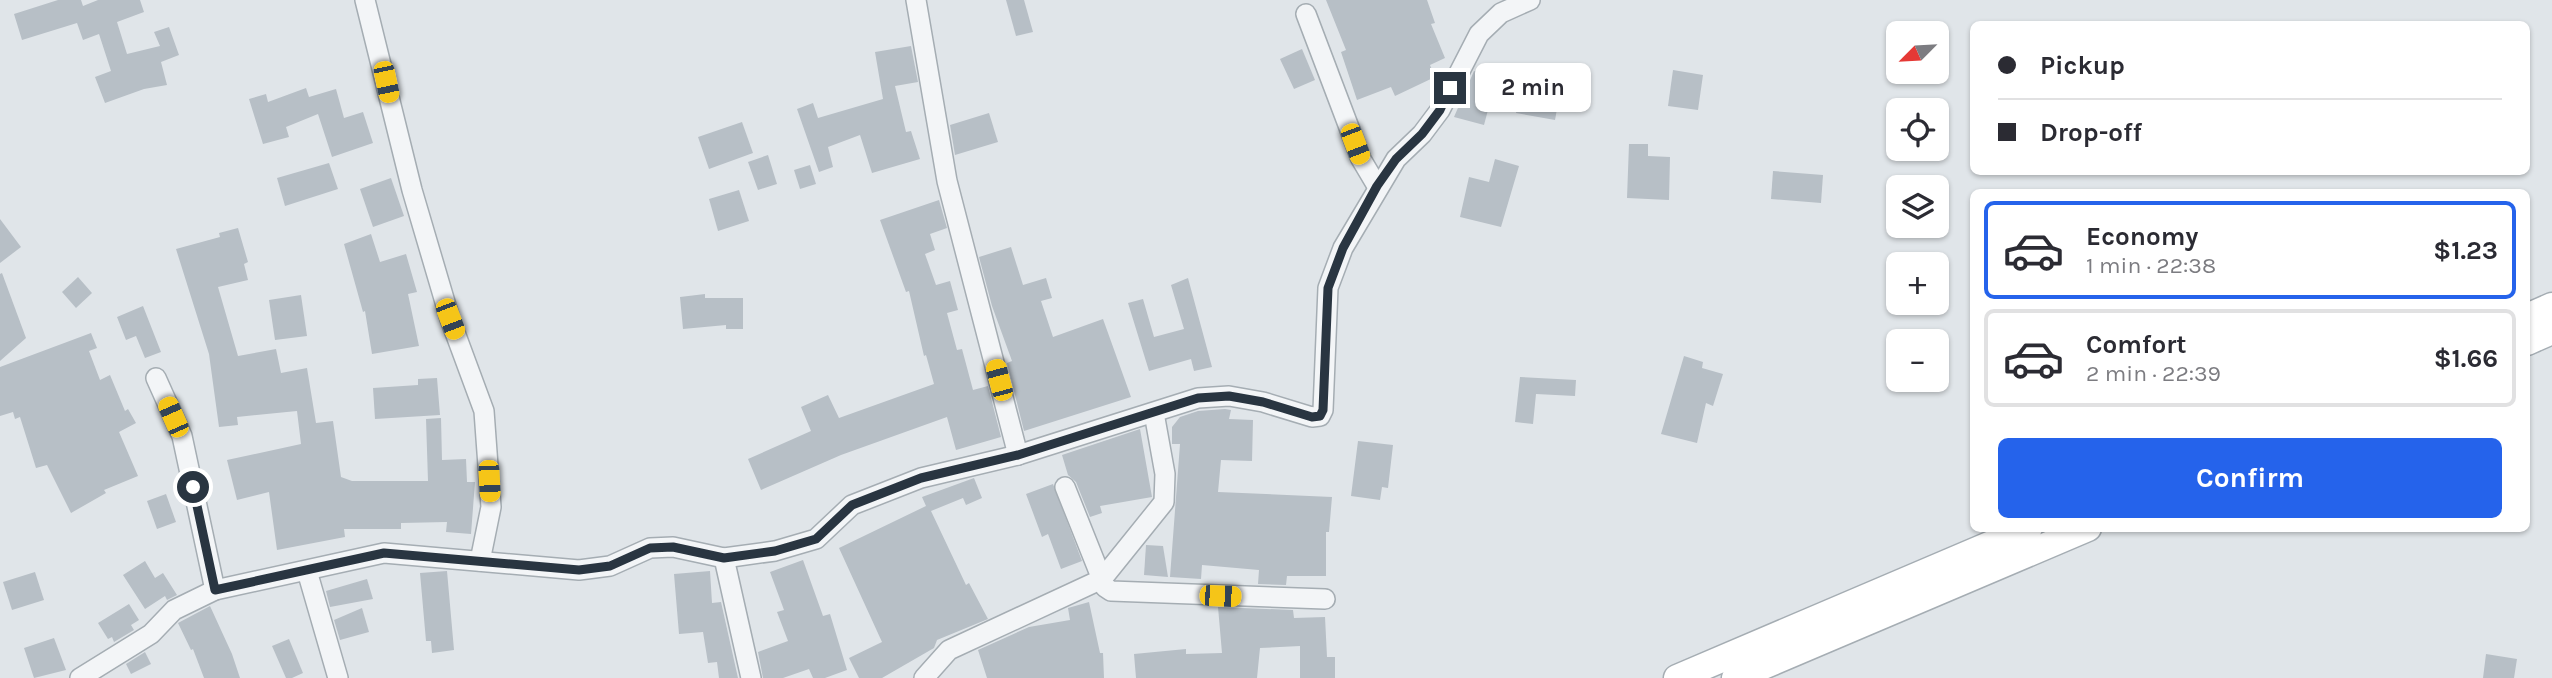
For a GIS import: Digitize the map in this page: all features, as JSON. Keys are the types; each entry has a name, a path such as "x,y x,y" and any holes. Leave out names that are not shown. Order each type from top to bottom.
{"main road":[{"path":"2530,316 2552,306"},
{"path":"2530,341 2552,331"},
{"path":"1677,678 2020,532"},
{"path":"1735,678 2079,532"}],"street":[{"path":"365,0 402,155 450,319 485,420 491,507 480,561"},
{"path":"916,0 947,181 1018,455"},
{"path":"80,678 151,634 174,610 215,590 384,553 579,570 610,566 650,548 673,547 724,558 751,556 816,539 852,505 921,478 1018,455 1198,398 1229,396 1263,402 1312,417 1320,416 1323,410 1328,288 1343,248 1377,186 1396,159 1422,134 1440,110 1479,34 1501,13 1530,0"},
{"path":"1306,14 1361,159 1377,186"},
{"path":"156,378 182,436 215,590"},
{"path":"923,678 949,650 1102,579 1164,502 1165,474 1154,413"},
{"path":"1065,487 1105,587 1116,592 1325,599"},
{"path":"724,558 751,678"},
{"path":"307,571 338,678"}],"building":[{"path":"58,0 81,0 83,6 98,0 140,0 144,12 117,22 127,54 160,46 154,32 169,27 179,55 161,62 167,85 144,89 105,103 95,77 111,71 99,34 83,40 77,23 22,40 14,14"},
{"path":"1006,0 1024,0 1033,32 1016,36"},
{"path":"1326,0 1427,0 1435,23 1431,24 1445,58 1430,65 1435,77 1395,96 1391,87 1357,100 1341,52 1346,50"},
{"path":"911,46 918,82 895,86 906,132 911,131 920,159 872,173 860,135 828,147 833,167 819,172 797,109 813,103 818,118 883,99 875,52"},
{"path":"1302,49 1315,80 1294,89 1280,59"},
{"path":"1673,70 1703,75 1698,110 1668,106"},
{"path":"1474,71 1492,77 1483,109 1488,110 1484,125 1454,117"},
{"path":"306,88 309,97 336,89 344,118 363,112 373,143 332,157 318,114 286,127 289,137 263,144 249,99 266,94 268,102"},
{"path":"1520,91 1559,98 1555,120 1516,113"},
{"path":"989,113 998,142 955,155 950,125"},
{"path":"742,122 753,153 709,169 698,137"},
{"path":"1629,144 1648,144 1648,156 1670,157 1669,200 1627,198"},
{"path":"768,155 777,184 758,190 748,162"},
{"path":"1495,159 1519,166 1501,227 1460,217 1469,177 1489,182"},
{"path":"329,163 338,189 285,206 277,178"},
{"path":"810,165 816,184 800,189 794,170"},
{"path":"1773,171 1823,175 1821,203 1771,199"},
{"path":"391,178 404,216 373,227 360,189"},
{"path":"739,190 749,221 718,231 709,199"},
{"path":"939,200 947,228 930,234 935,250 925,254 936,285 950,281 958,310 947,313 957,350 962,349 973,390 988,386 1001,437 956,450 947,417 841,455 761,490 748,459 811,431 801,407 828,395 839,418 934,384 926,355 924,356 909,291 906,292 880,220"},
{"path":"0,219 21,247 0,263"},
{"path":"238,228 248,262 244,264 248,280 218,287 238,356 276,349 281,373 307,368 316,423 333,421 341,477 352,481 428,481 426,419 441,418 442,460 466,459 467,482 475,482 471,534 446,532 447,522 401,523 401,529 344,529 345,537 277,550 269,492 237,500 227,460 301,444 297,411 237,417 238,425 219,427 209,354 176,249 220,237 219,233"},
{"path":"371,234 380,262 406,254 417,292 408,294 419,346 372,354 365,311 363,312 344,244"},
{"path":"1011,247 1023,285 1046,278 1052,298 1041,301 1053,337 1103,319 1131,397 1024,431 1007,363 1012,361 992,306 979,257"},
{"path":"2,273 26,338 0,361 0,274"},
{"path":"78,277 92,293 76,308 62,292"},
{"path":"1188,278 1212,367 1194,371 1191,359 1149,371 1128,303 1143,299 1154,337 1184,329 1171,285"},
{"path":"705,294 705,298 743,298 743,329 726,329 726,325 683,329 680,297"},
{"path":"301,295 307,336 275,340 269,300"},
{"path":"143,306 161,352 145,358 136,336 126,340 117,317"},
{"path":"91,333 97,348 89,351 100,380 110,375 125,411 128,409 136,423 119,432 138,476 104,490 106,493 71,513 47,465 36,468 20,417 15,419 13,412 0,416 0,367"},
{"path":"1684,356 1703,362 1702,368 1723,374 1713,406 1706,403 1697,443 1661,434"},
{"path":"1520,377 1576,380 1575,396 1536,394 1533,424 1515,422"},
{"path":"437,378 440,415 375,419 373,388 418,385 418,379"},
{"path":"1231,410 1229,419 1253,420 1252,461 1221,460 1218,492 1332,497 1329,532 1326,532 1326,576 1287,576 1286,585 1258,584 1259,570 1202,565 1201,579 1170,577 1180,444 1172,444 1172,427 1180,417 1198,411"},
{"path":"1140,429 1152,497 1100,506 1102,513 1090,517 1076,482 1068,475 1062,455"},
{"path":"1358,441 1393,445 1388,488 1382,487 1380,500 1351,496"},
{"path":"974,478 982,498 966,505 963,498 931,511 966,585 969,583 988,619 937,640 934,648 882,678 859,678 849,658 882,642 839,548 926,506 922,497"},
{"path":"1053,484 1082,561 1061,569 1048,534 1042,537 1026,494"},
{"path":"166,494 176,522 157,529 147,501"},
{"path":"1146,545 1163,546 1168,577 1144,575"},
{"path":"803,560 823,616 830,614 847,670 825,678 813,678 809,669 783,678 763,678 758,652 788,641 777,612 784,610 770,572"},
{"path":"145,561 155,578 163,573 177,595 167,600 165,596 145,609 123,575"},
{"path":"447,571 454,650 432,653 431,641 426,641 420,573"},
{"path":"710,571 712,603 721,602 738,678 719,678 717,662 708,663 703,632 679,634 674,574"},
{"path":"35,572 44,600 12,610 3,582"},
{"path":"367,579 373,599 330,607 326,591"},
{"path":"1089,602 1100,653 1103,653 1104,678 987,678 978,650 1029,627 1070,620 1068,608"},
{"path":"129,604 139,620 131,625 134,630 114,642 112,637 108,639 98,623"},
{"path":"210,606 240,678 204,678 193,649 191,650 178,623"},
{"path":"1218,607 1293,610 1294,618 1325,617 1327,657 1335,657 1335,678 1300,678 1300,646 1260,648 1257,678 1136,678 1134,654 1186,649 1186,654 1222,653"},
{"path":"362,608 369,632 340,640 334,620"},
{"path":"54,638 66,670 34,678 24,648"},
{"path":"289,639 303,673 286,678 272,646"},
{"path":"145,652 151,664 131,674 126,664"},
{"path":"2486,654 2517,659 2514,678 2483,678"}],"route":[{"path":"193,487 215,590 384,553 579,570 610,566 650,548 673,547 724,558 775,551 816,539 852,505 921,478 1018,455 1198,398 1229,396 1263,402 1312,417 1320,416 1323,410 1328,288 1343,248 1377,186 1396,159 1422,134 1440,110 1450,88"}]}
